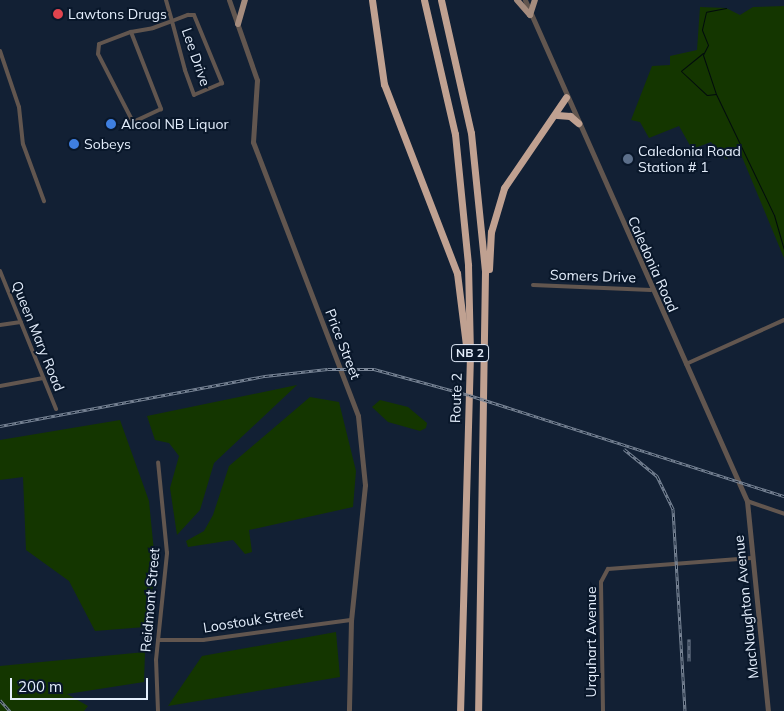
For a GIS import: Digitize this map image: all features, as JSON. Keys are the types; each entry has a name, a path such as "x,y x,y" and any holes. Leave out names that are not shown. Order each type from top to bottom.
{"highway":[{"path":"367,0 372,9"},
{"path":"372,0 384,84 457,273 469,383"},
{"name":"Route 2","path":"424,0 446,84 459,164 470,296 460,711"},
{"name":"NB 2","path":"441,0 471,133 486,310 478,711"},
{"path":"486,310 491,232 500,200 529,148 556,115 566,97"},
{"path":"556,115 570,116 578,123"}],"main road":[{"path":"238,24 246,0"},
{"path":"517,0 530,15"},
{"path":"530,15 535,0"}],"street":[{"path":"131,32 161,109 133,122 98,54 99,44 131,32 172,21 166,0"},
{"name":"Price Street","path":"229,0 257,80 253,142 358,416 365,485 351,620 349,711"},
{"name":"Caledonia Road","path":"525,0 651,290 747,501"},
{"name":"Lee Drive","path":"188,15 198,18 222,84 194,96 172,21 188,15"},
{"path":"0,51 19,107 23,144 44,200"},
{"name":"Queen Mary Road","path":"0,271 56,409"},
{"name":"Somers Drive","path":"533,285 651,290"},
{"path":"686,364 784,320"},
{"path":"0,325 20,322"},
{"path":"0,386 43,378"},
{"name":"Reidmont Street","path":"158,462 167,553 158,640 158,711"},
{"path":"747,501 784,514"},
{"name":"MacNaughton Avenue","path":"747,501 768,711"},
{"name":"Urquhart Avenue","path":"603,711 601,582 608,569 752,558"},
{"name":"Loostouk Street","path":"158,640 203,640 351,620"}],"green space":[{"path":"784,6 784,258 740,152 726,159 711,142 692,149 679,126 649,138 640,122 631,120 652,66 670,65 670,56 697,50 700,7 726,8 740,15 753,7"},
{"path":"297,385 214,463 200,510 177,535 170,488 179,456 169,443 155,440 147,416"},
{"path":"310,397 339,402 356,471 353,507 249,530 252,552 245,554 233,540 188,547 186,541 204,531 213,515 229,466"},
{"path":"380,400 408,407 427,423 426,428 420,431 388,422 372,407"},
{"path":"120,420 149,501 156,572 145,627 95,631 69,581 26,550 23,477 0,480 0,440"},
{"path":"336,632 340,677 168,706 202,656"},
{"path":"145,652 144,682 67,694 88,706 84,711 0,711 0,666"}],"waterway":[{"path":"726,8 706,12 702,30 708,45 703,55 716,94 774,215 784,249"},
{"path":"703,53 681,71 707,95 716,94"}],"railway":[{"path":"0,426 265,376 328,369 374,369 469,395 784,496"},
{"path":"624,449 657,476 673,509 685,711"},
{"path":"689,639 689,661"},
{"path":"0,700 10,711"}],"place":[{"name":"Lawtons Drugs","path":"58,14"},
{"name":"Alcool NB Liquor","path":"111,124"},
{"name":"Sobeys","path":"74,144"},
{"name":"Caledonia Road Station # 1","path":"628,159"}]}
